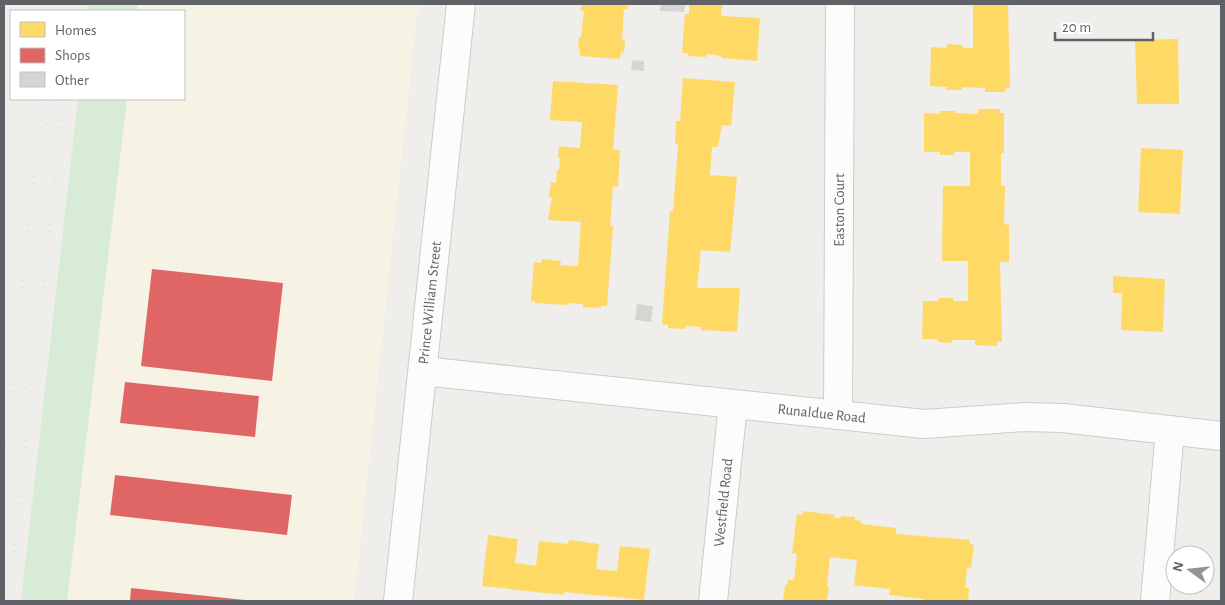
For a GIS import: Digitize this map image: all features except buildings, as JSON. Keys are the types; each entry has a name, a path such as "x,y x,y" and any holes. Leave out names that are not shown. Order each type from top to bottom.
{"street":[{"name":"Prince William Street","path":"398,601 461,4"},
{"name":"Easton Court","path":"838,415 840,4"},
{"name":"Runaldue Road","path":"423,371 924,424 1024,417 1063,418 1221,436"},
{"name":"Westfield Road","path":"713,601 733,404"},
{"path":"1155,601 1170,430"}],"shaded area":[{"path":"138,4 418,4 354,601 67,601 127,100 185,100 185,10 137,10"}],"green space":[{"path":"88,4 138,4 137,10 87,10"},
{"path":"78,100 127,100 67,601 21,601"}],"railway":[{"path":"53,10 54,4"},
{"path":"73,10 74,4"},
{"path":"4,448 43,100"},
{"path":"8,601 64,100"}]}
